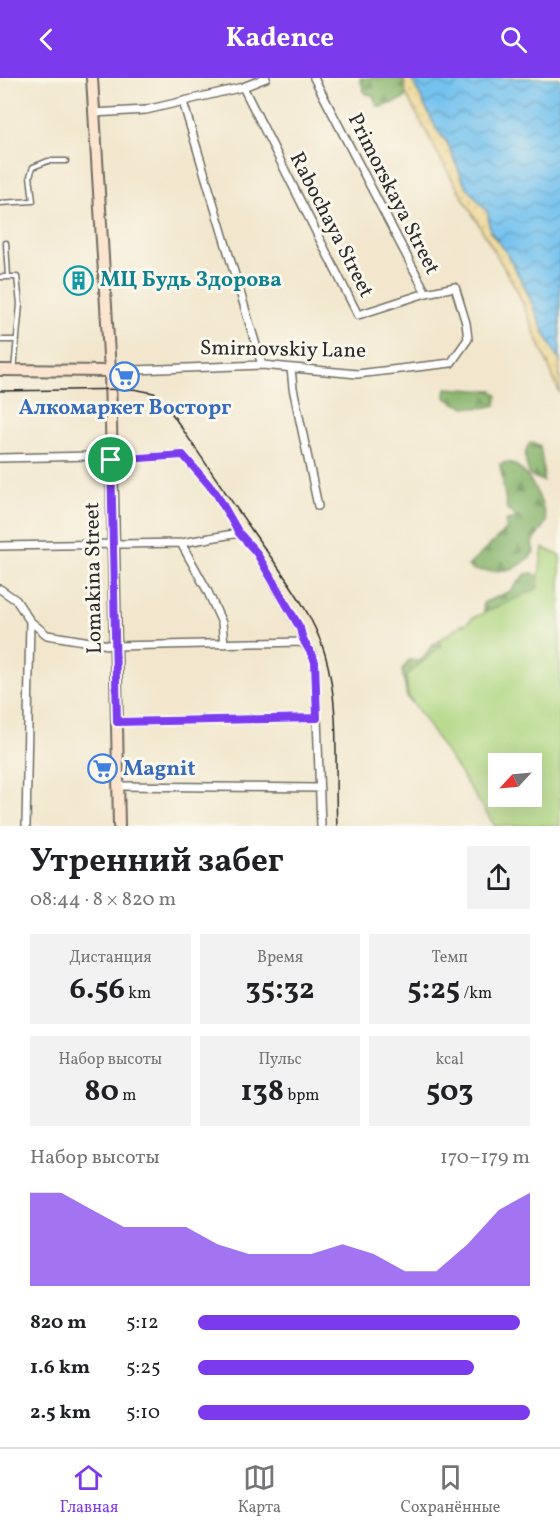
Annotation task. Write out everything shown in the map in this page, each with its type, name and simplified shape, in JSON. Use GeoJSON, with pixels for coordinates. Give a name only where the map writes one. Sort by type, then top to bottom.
{"type":"FeatureCollection","features":[{"type":"Feature","properties":{"kind":"main road","name":"Lomakina Street"},"geometry":{"type":"LineString","coordinates":[[92,78],[110,371],[118,826]]}},
{"type":"Feature","properties":{"kind":"main road","name":"Smirnovskiy Lane"},"geometry":{"type":"LineString","coordinates":[[0,370],[110,371]]}},
{"type":"Feature","properties":{"kind":"street"},"geometry":{"type":"LineString","coordinates":[[93,113],[146,110],[243,87],[266,78]]}},
{"type":"Feature","properties":{"kind":"street","name":"Primorskaya Street"},"geometry":{"type":"LineString","coordinates":[[314,78],[426,293]]}},
{"type":"Feature","properties":{"kind":"street","name":"Rabochaya Street"},"geometry":{"type":"LineString","coordinates":[[243,87],[358,315],[426,293]]}},
{"type":"Feature","properties":{"kind":"street"},"geometry":{"type":"LineString","coordinates":[[183,102],[262,365]]}},
{"type":"Feature","properties":{"kind":"street","name":"Smirnovskiy Lane"},"geometry":{"type":"LineString","coordinates":[[110,371],[262,365],[357,374],[450,363],[468,339],[466,323],[454,287],[426,293]]}},
{"type":"Feature","properties":{"kind":"street"},"geometry":{"type":"LineString","coordinates":[[291,368],[293,388],[318,506]]}},
{"type":"Feature","properties":{"kind":"street"},"geometry":{"type":"LineString","coordinates":[[0,458],[93,456],[111,460],[183,455],[216,493],[239,533],[256,552],[300,628],[302,642],[312,653],[315,662],[321,826]]}},
{"type":"Feature","properties":{"kind":"street"},"geometry":{"type":"LineString","coordinates":[[0,546],[181,543],[239,533]]}},
{"type":"Feature","properties":{"kind":"street"},"geometry":{"type":"LineString","coordinates":[[181,543],[222,623],[224,644]]}},
{"type":"Feature","properties":{"kind":"street"},"geometry":{"type":"LineString","coordinates":[[0,589],[16,600],[30,621],[46,635],[115,646],[302,642]]}},
{"type":"Feature","properties":{"kind":"street"},"geometry":{"type":"LineString","coordinates":[[26,826],[30,621]]}},
{"type":"Feature","properties":{"kind":"street"},"geometry":{"type":"LineString","coordinates":[[117,722],[317,718]]}},
{"type":"Feature","properties":{"kind":"street"},"geometry":{"type":"LineString","coordinates":[[118,786],[319,788]]}},
{"type":"Feature","properties":{"kind":"lane"},"geometry":{"type":"LineString","coordinates":[[0,203],[33,201],[30,176],[33,167],[48,161],[66,161]]}},
{"type":"Feature","properties":{"kind":"lane"},"geometry":{"type":"LineString","coordinates":[[6,243],[8,277]]}},
{"type":"Feature","properties":{"kind":"lane"},"geometry":{"type":"LineString","coordinates":[[0,277],[17,277],[20,304],[14,370]]}},
{"type":"Feature","properties":{"kind":"lane"},"geometry":{"type":"LineString","coordinates":[[0,340],[17,340]]}},
{"type":"Feature","properties":{"kind":"green space"},"geometry":{"type":"Polygon","coordinates":[[[360,78],[404,78],[406,94],[404,99],[383,107],[377,106],[373,95],[365,94],[360,78]]]}},
{"type":"Feature","properties":{"kind":"green space"},"geometry":{"type":"Polygon","coordinates":[[[446,388],[493,391],[497,395],[496,405],[476,408],[456,404],[445,397],[446,388]]]}},
{"type":"Feature","properties":{"kind":"green space"},"geometry":{"type":"Polygon","coordinates":[[[530,443],[540,446],[543,481],[530,476],[525,455],[530,443]]]}},
{"type":"Feature","properties":{"kind":"green space"},"geometry":{"type":"Polygon","coordinates":[[[508,462],[516,465],[534,486],[546,522],[532,543],[534,552],[520,565],[506,570],[472,570],[468,566],[507,529],[505,523],[507,520],[517,518],[507,509],[500,464],[508,462]]]}},
{"type":"Feature","properties":{"kind":"green space"},"geometry":{"type":"Polygon","coordinates":[[[543,548],[560,556],[560,826],[495,826],[408,695],[406,676],[441,646],[438,641],[473,618],[537,589],[543,548]]]}},
{"type":"Feature","properties":{"kind":"green space"},"geometry":{"type":"Polygon","coordinates":[[[533,573],[539,577],[552,603],[484,613],[483,603],[510,591],[526,574],[533,573]]]}},
{"type":"Feature","properties":{"kind":"green space"},"geometry":{"type":"Polygon","coordinates":[[[434,643],[442,645],[419,710],[407,698],[402,670],[409,660],[420,661],[434,643]]]}},
{"type":"Feature","properties":{"kind":"sand"},"geometry":{"type":"Polygon","coordinates":[[[404,78],[411,78],[415,84],[442,137],[447,142],[464,183],[488,213],[490,232],[504,249],[524,285],[547,338],[560,361],[560,394],[517,290],[445,167],[406,94],[404,78]]]}},
{"type":"Feature","properties":{"kind":"water"},"geometry":{"type":"Polygon","coordinates":[[[411,78],[560,78],[560,361],[547,338],[524,285],[504,249],[490,231],[488,213],[464,183],[447,142],[437,130],[411,78]]]}},
{"type":"Feature","properties":{"kind":"tram line"},"geometry":{"type":"LineString","coordinates":[[0,391],[133,389],[154,393],[164,402],[292,587],[319,637],[330,675],[333,696],[337,826]]}},
{"type":"Feature","properties":{"kind":"place","name":"МЦ Будь Здорова"},"geometry":{"type":"Point","coordinates":[79,280]}},
{"type":"Feature","properties":{"kind":"place","name":"Алкомаркет Восторг"},"geometry":{"type":"Point","coordinates":[125,377]}},
{"type":"Feature","properties":{"kind":"place","name":"Magnit"},"geometry":{"type":"Point","coordinates":[102,769]}},
{"type":"Feature","properties":{"kind":"route"},"geometry":{"type":"LineString","coordinates":[[183,455],[216,493],[239,533],[256,552],[278,588],[300,628],[302,642],[312,653],[315,662],[317,718],[117,722],[111,460],[183,455]]}}]}
